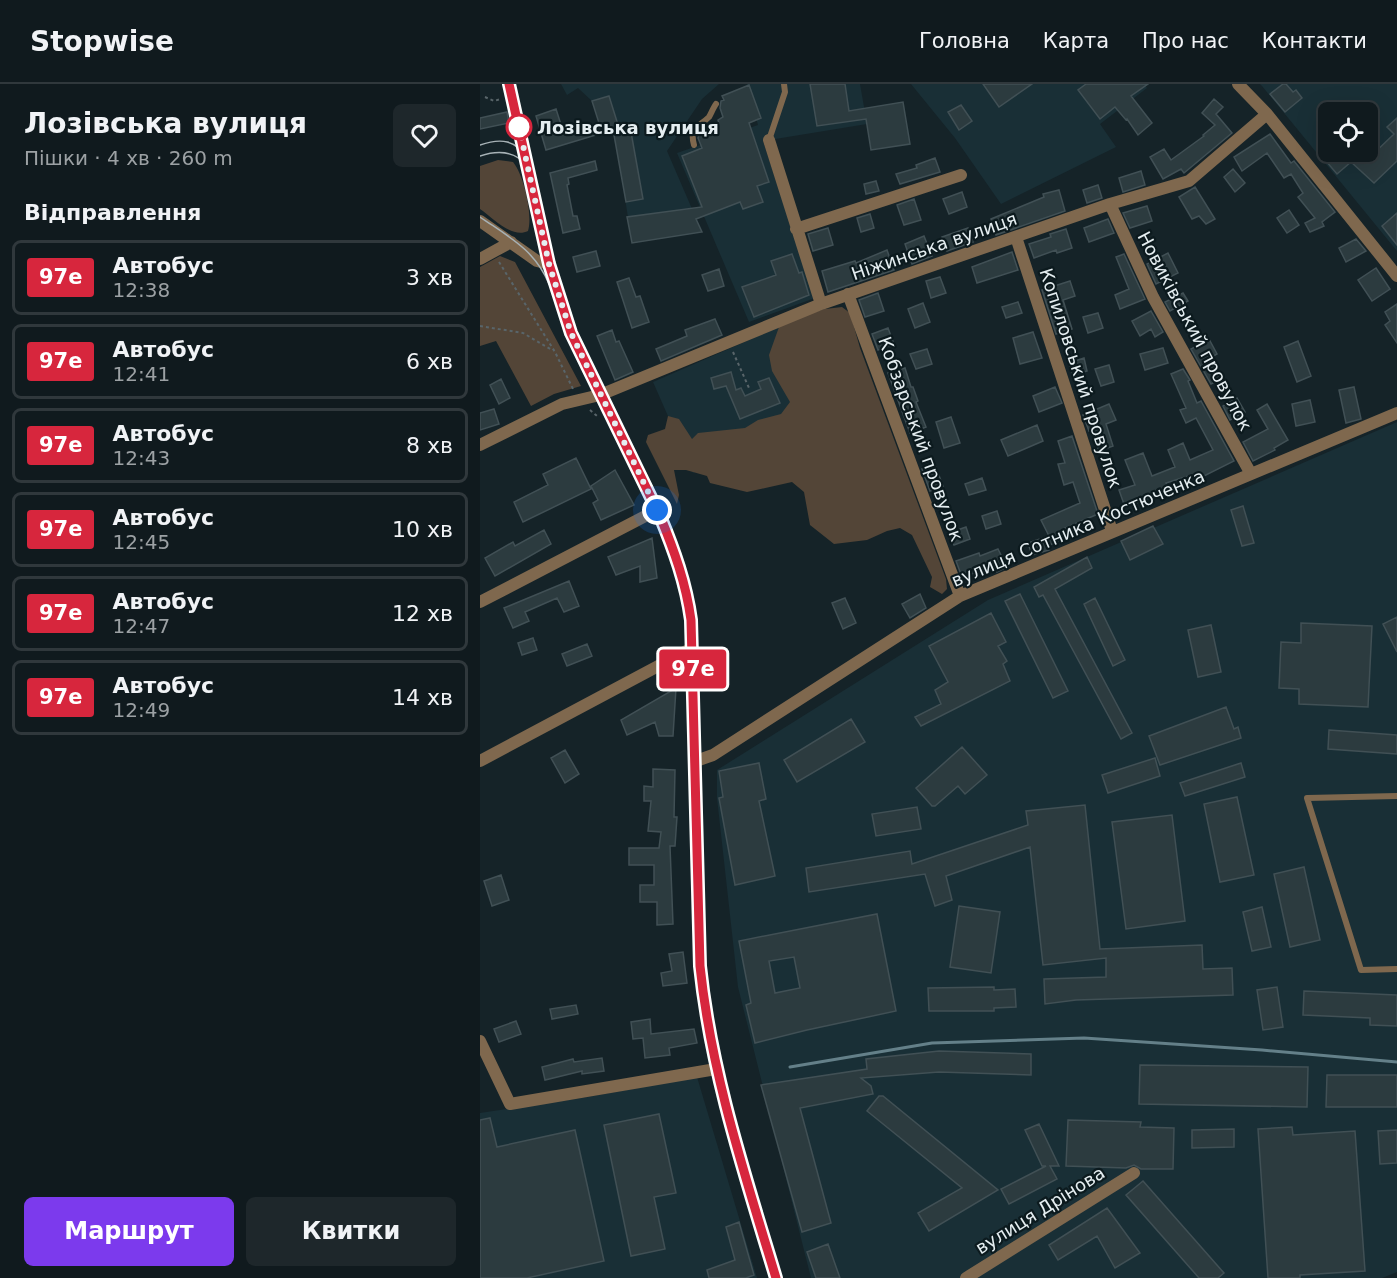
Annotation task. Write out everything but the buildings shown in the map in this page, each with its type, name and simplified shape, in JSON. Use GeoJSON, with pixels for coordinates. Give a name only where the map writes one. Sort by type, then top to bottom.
{"type":"FeatureCollection","features":[{"type":"Feature","properties":{"kind":"street"},"geometry":{"type":"LineString","coordinates":[[509,84],[549,264],[571,333],[657,510],[670,541],[687,594],[691,620],[700,966],[703,996],[717,1069],[739,1158],[776,1278]]}},
{"type":"Feature","properties":{"kind":"street"},"geometry":{"type":"LineString","coordinates":[[1238,84],[1266,114],[1397,276]]}},
{"type":"Feature","properties":{"kind":"street","name":"Ніжинська вулиця"},"geometry":{"type":"LineString","coordinates":[[480,445],[561,404],[600,396],[821,304],[1110,204],[1189,181],[1266,114]]}},
{"type":"Feature","properties":{"kind":"street"},"geometry":{"type":"LineString","coordinates":[[769,140],[821,304]]}},
{"type":"Feature","properties":{"kind":"street"},"geometry":{"type":"LineString","coordinates":[[796,229],[962,175]]}},
{"type":"Feature","properties":{"kind":"street","name":"Новиківський провулок"},"geometry":{"type":"LineString","coordinates":[[1110,204],[1153,297],[1251,474]]}},
{"type":"Feature","properties":{"kind":"street"},"geometry":{"type":"LineString","coordinates":[[480,221],[537,261],[549,264]]}},
{"type":"Feature","properties":{"kind":"street","name":"Копиловський провулок"},"geometry":{"type":"LineString","coordinates":[[1016,237],[1112,531]]}},
{"type":"Feature","properties":{"kind":"street"},"geometry":{"type":"LineString","coordinates":[[480,259],[511,242]]}},
{"type":"Feature","properties":{"kind":"street","name":"Кобзарський провулок"},"geometry":{"type":"LineString","coordinates":[[848,294],[960,596]]}},
{"type":"Feature","properties":{"kind":"street","name":"вулиця Сотника Костюченка"},"geometry":{"type":"LineString","coordinates":[[696,761],[714,755],[960,596],[1397,413]]}},
{"type":"Feature","properties":{"kind":"street"},"geometry":{"type":"LineString","coordinates":[[480,602],[657,510]]}},
{"type":"Feature","properties":{"kind":"street"},"geometry":{"type":"LineString","coordinates":[[480,761],[692,648]]}},
{"type":"Feature","properties":{"kind":"street"},"geometry":{"type":"LineString","coordinates":[[480,1041],[510,1104],[717,1069]]}},
{"type":"Feature","properties":{"kind":"street","name":"вулиця Дрінова"},"geometry":{"type":"LineString","coordinates":[[966,1278],[1134,1173]]}},
{"type":"Feature","properties":{"kind":"lane"},"geometry":{"type":"LineString","coordinates":[[769,140],[785,92],[784,84]]}},
{"type":"Feature","properties":{"kind":"lane"},"geometry":{"type":"LineString","coordinates":[[694,145],[692,137],[694,129],[701,121],[709,117],[716,104]]}},
{"type":"Feature","properties":{"kind":"lane"},"geometry":{"type":"LineString","coordinates":[[1397,796],[1307,798],[1361,970],[1397,969]]}},
{"type":"Feature","properties":{"kind":"path"},"geometry":{"type":"LineString","coordinates":[[485,97],[494,101],[504,98]]}},
{"type":"Feature","properties":{"kind":"path"},"geometry":{"type":"LineString","coordinates":[[493,252],[555,352],[580,400],[597,416]]}},
{"type":"Feature","properties":{"kind":"path"},"geometry":{"type":"LineString","coordinates":[[480,326],[524,333],[555,352]]}},
{"type":"Feature","properties":{"kind":"path"},"geometry":{"type":"LineString","coordinates":[[728,342],[749,388]]}},
{"type":"Feature","properties":{"kind":"shaded area"},"geometry":{"type":"Polygon","coordinates":[[[561,84],[719,84],[702,99],[667,151],[702,232],[632,243],[609,96],[592,101],[578,88],[567,95],[561,84]]]}},
{"type":"Feature","properties":{"kind":"shaded area"},"geometry":{"type":"Polygon","coordinates":[[[747,84],[860,84],[867,124],[763,141],[815,298],[749,322],[677,153],[758,125],[747,84]]]}},
{"type":"Feature","properties":{"kind":"shaded area"},"geometry":{"type":"Polygon","coordinates":[[[911,84],[1144,84],[1147,88],[1100,124],[1116,147],[1001,204],[955,138],[911,84]]]}},
{"type":"Feature","properties":{"kind":"shaded area"},"geometry":{"type":"Polygon","coordinates":[[[1260,84],[1397,84],[1397,251],[1324,162],[1378,162],[1378,102],[1318,102],[1318,155],[1260,84]]]}},
{"type":"Feature","properties":{"kind":"shaded area"},"geometry":{"type":"Polygon","coordinates":[[[498,160],[513,162],[521,176],[528,206],[528,231],[522,233],[509,230],[480,209],[480,166],[498,160]]]}},
{"type":"Feature","properties":{"kind":"shaded area"},"geometry":{"type":"Polygon","coordinates":[[[500,256],[515,262],[581,386],[554,394],[531,406],[496,341],[480,346],[480,267],[500,256]]]}},
{"type":"Feature","properties":{"kind":"shaded area"},"geometry":{"type":"Polygon","coordinates":[[[842,307],[850,313],[860,348],[946,579],[947,589],[942,594],[930,587],[932,577],[912,535],[900,528],[867,540],[834,544],[810,525],[804,492],[792,482],[747,492],[710,483],[707,476],[686,470],[674,470],[679,495],[677,504],[646,442],[648,435],[665,429],[668,416],[679,419],[692,439],[698,433],[745,428],[758,420],[781,414],[790,402],[772,371],[769,355],[779,327],[793,319],[825,309],[842,307]]]}},
{"type":"Feature","properties":{"kind":"shaded area"},"geometry":{"type":"Polygon","coordinates":[[[779,327],[818,419],[693,473],[653,382],[779,327]]]}},
{"type":"Feature","properties":{"kind":"shaded area"},"geometry":{"type":"Polygon","coordinates":[[[1397,422],[1397,1272],[1382,1278],[811,1278],[738,987],[717,798],[717,770],[988,600],[1397,422]]]}},
{"type":"Feature","properties":{"kind":"shaded area"},"geometry":{"type":"Polygon","coordinates":[[[697,1077],[757,1278],[480,1278],[480,1113],[588,1097],[697,1077]]]}},
{"type":"Feature","properties":{"kind":"waterway"},"geometry":{"type":"LineString","coordinates":[[790,1067],[932,1043],[1084,1038],[1397,1062]]}},
{"type":"Feature","properties":{"kind":"tram line"},"geometry":{"type":"LineString","coordinates":[[480,145],[494,141],[507,142],[519,148],[528,160],[550,262],[562,300],[590,368],[674,543],[690,593],[694,619],[703,968],[708,1008],[734,1124],[780,1278]]}},
{"type":"Feature","properties":{"kind":"tram line"},"geometry":{"type":"LineString","coordinates":[[480,156],[506,153],[518,158],[528,167]]}},
{"type":"Feature","properties":{"kind":"tram line"},"geometry":{"type":"LineString","coordinates":[[480,217],[529,253],[549,284]]}},
{"type":"Feature","properties":{"kind":"bus line","name":"97е"},"geometry":{"type":"LineString","coordinates":[[509,84],[549,264],[571,333],[660,516],[687,594],[691,620],[700,966],[703,996],[721,1091],[776,1278]]}},
{"type":"Feature","properties":{"kind":"place","name":"Лозівська вулиця"},"geometry":{"type":"Point","coordinates":[519,127]}},
{"type":"Feature","properties":{"kind":"route"},"geometry":{"type":"LineString","coordinates":[[519,127],[549,264],[571,333],[657,510]]}}]}
